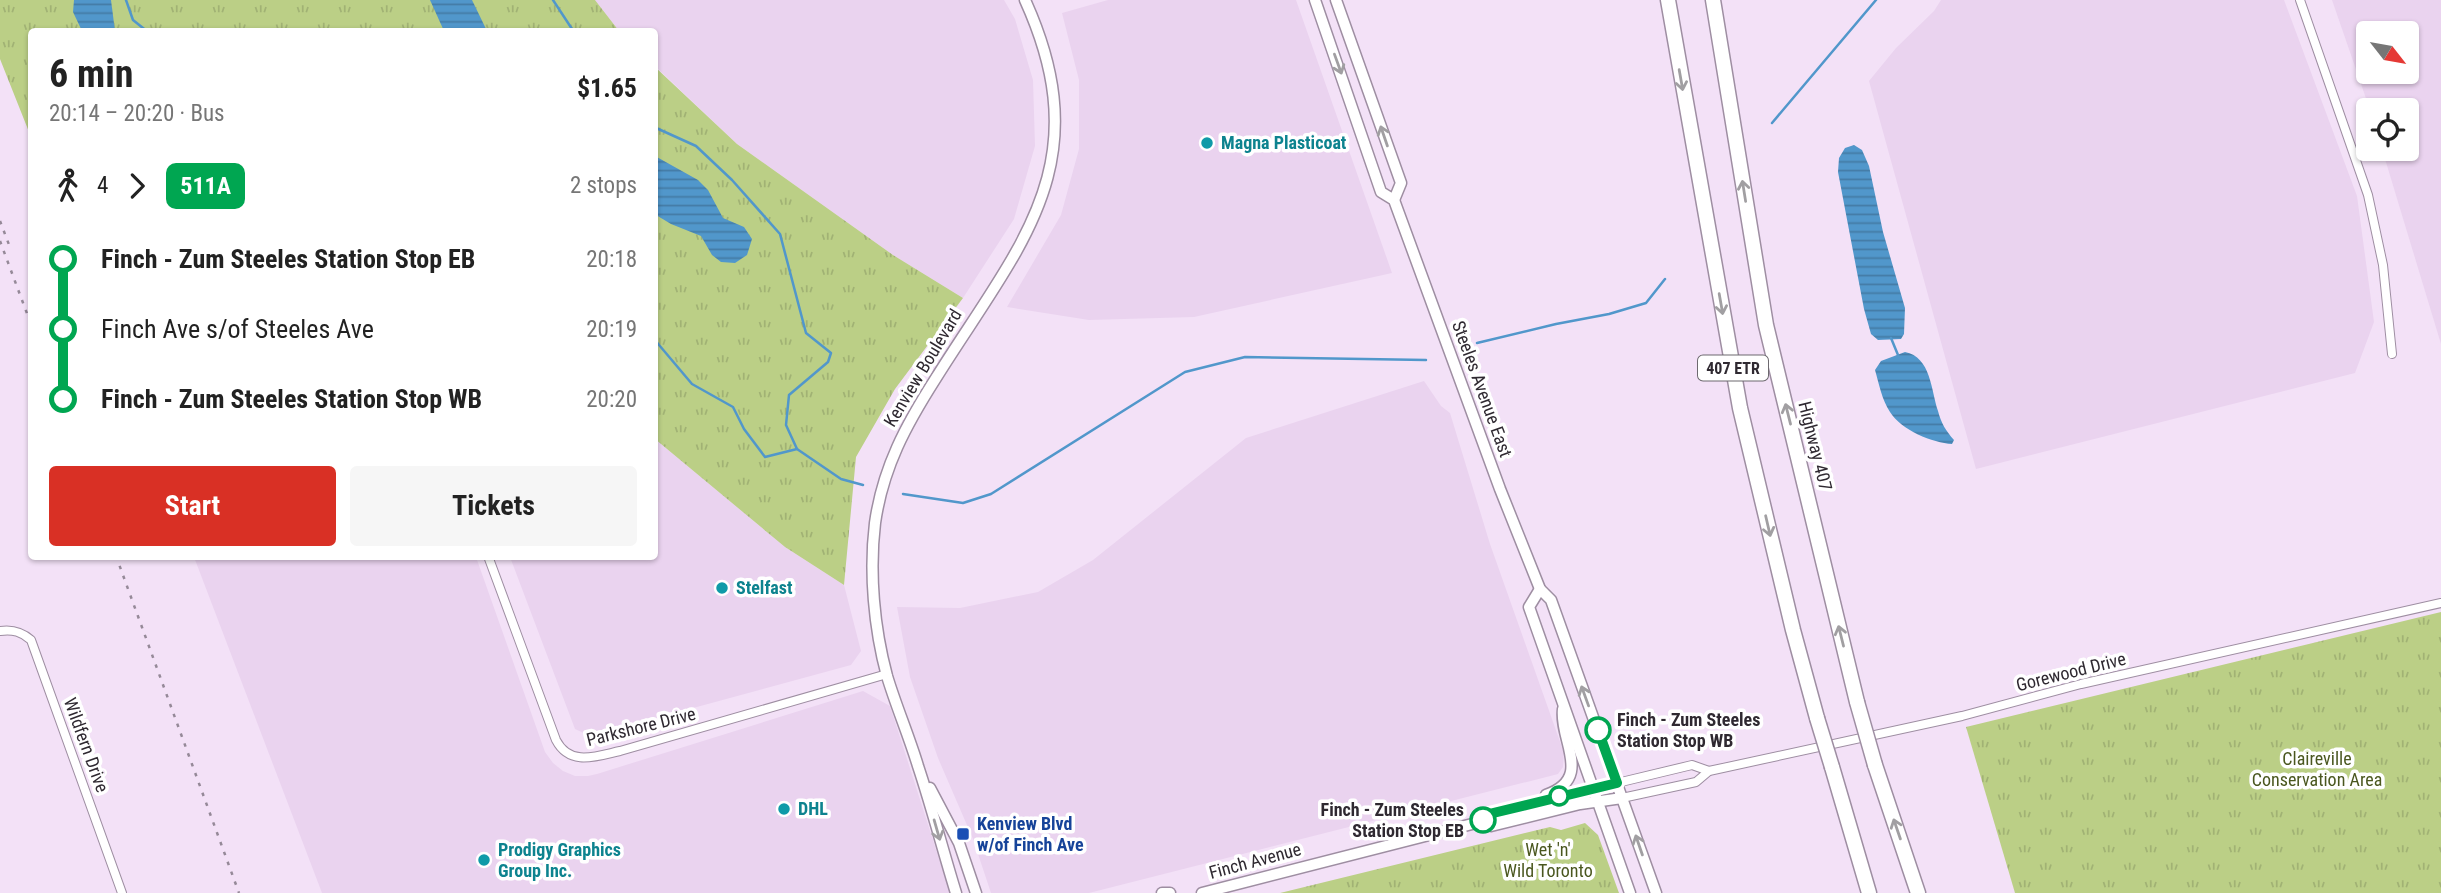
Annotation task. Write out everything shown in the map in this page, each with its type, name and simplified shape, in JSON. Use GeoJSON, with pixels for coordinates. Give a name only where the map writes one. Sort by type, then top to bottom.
{"type":"FeatureCollection","features":[{"type":"Feature","properties":{"kind":"highway","name":"407 ETR"},"geometry":{"type":"LineString","coordinates":[[1668,0],[1740,408],[1793,629],[1869,893]]}},
{"type":"Feature","properties":{"kind":"highway","name":"Highway 407"},"geometry":{"type":"LineString","coordinates":[[1713,0],[1766,325],[1857,702],[1918,893]]}},
{"type":"Feature","properties":{"kind":"main road","name":"Kenview Boulevard"},"geometry":{"type":"LineString","coordinates":[[956,893],[919,767],[887,674],[878,633],[872,565],[875,522],[886,475],[905,426],[1025,237],[1049,176],[1055,142],[1055,102],[1041,36],[1025,0]]}},
{"type":"Feature","properties":{"kind":"main road","name":"Steeles Avenue East"},"geometry":{"type":"LineString","coordinates":[[1315,0],[1381,192],[1394,200],[1500,489],[1540,589],[1551,600],[1656,893]]}},
{"type":"Feature","properties":{"kind":"main road","name":"Steeles Avenue East"},"geometry":{"type":"LineString","coordinates":[[1336,0],[1401,183],[1394,200]]}},
{"type":"Feature","properties":{"kind":"main road"},"geometry":{"type":"LineString","coordinates":[[1540,589],[1529,607],[1630,893]]}},
{"type":"Feature","properties":{"kind":"main road"},"geometry":{"type":"LineString","coordinates":[[1484,818],[1496,809],[1556,791],[1566,781],[1573,759],[1562,724],[1564,707]]}},
{"type":"Feature","properties":{"kind":"main road","name":"Kenview Boulevard"},"geometry":{"type":"LineString","coordinates":[[919,767],[959,843],[976,893]]}},
{"type":"Feature","properties":{"kind":"main road","name":"Finch Avenue"},"geometry":{"type":"LineString","coordinates":[[1202,893],[1617,783]]}},
{"type":"Feature","properties":{"kind":"main road","name":"Finch Avenue"},"geometry":{"type":"LineString","coordinates":[[1484,818],[1491,826],[1622,798]]}},
{"type":"Feature","properties":{"kind":"main road"},"geometry":{"type":"LineString","coordinates":[[1162,893],[1170,893]]}},
{"type":"Feature","properties":{"kind":"street"},"geometry":{"type":"LineString","coordinates":[[2300,0],[2368,195],[2383,265],[2392,354]]}},
{"type":"Feature","properties":{"kind":"street","name":"Parkshore Drive"},"geometry":{"type":"LineString","coordinates":[[489,560],[556,740],[559,746],[577,758],[589,759],[620,751],[887,674]]}},
{"type":"Feature","properties":{"kind":"street","name":"Gorewood Drive"},"geometry":{"type":"LineString","coordinates":[[1622,798],[1696,782],[1709,771],[1962,716],[2081,684],[2441,603]]}},
{"type":"Feature","properties":{"kind":"street","name":"Wildfern Drive"},"geometry":{"type":"LineString","coordinates":[[0,631],[13,630],[31,640],[122,893]]}},
{"type":"Feature","properties":{"kind":"street","name":"Gorewood Drive"},"geometry":{"type":"LineString","coordinates":[[1617,783],[1692,765],[1709,771]]}},
{"type":"Feature","properties":{"kind":"shaded area"},"geometry":{"type":"Polygon","coordinates":[[[595,0],[1004,0],[1015,19],[1033,80],[1035,146],[1014,219],[963,298],[893,255],[737,144],[658,69],[658,28],[617,28],[595,0]]]}},
{"type":"Feature","properties":{"kind":"shaded area"},"geometry":{"type":"Polygon","coordinates":[[[1108,0],[1296,0],[1392,273],[1194,317],[1089,320],[1007,307],[1061,215],[1079,149],[1079,80],[1062,13],[1108,0]]]}},
{"type":"Feature","properties":{"kind":"shaded area"},"geometry":{"type":"Polygon","coordinates":[[[1941,0],[2284,0],[2357,196],[2374,322],[2355,373],[1976,469],[1869,81],[1941,0]]]}},
{"type":"Feature","properties":{"kind":"shaded area"},"geometry":{"type":"Polygon","coordinates":[[[2332,0],[2441,0],[2441,344],[2386,161],[2419,161],[2419,98],[2366,98],[2361,84],[2419,84],[2419,21],[2356,21],[2356,69],[2332,0]]]}},
{"type":"Feature","properties":{"kind":"shaded area"},"geometry":{"type":"Polygon","coordinates":[[[1424,381],[1441,406],[1450,413],[1490,544],[1564,753],[1563,767],[1558,774],[1089,893],[991,893],[973,839],[938,758],[910,677],[897,607],[960,608],[1038,592],[1093,560],[1246,438],[1424,381]]]}},
{"type":"Feature","properties":{"kind":"shaded area"},"geometry":{"type":"Polygon","coordinates":[[[658,441],[785,547],[844,585],[861,651],[851,665],[590,736],[575,729],[511,560],[658,560],[658,441]]]}},
{"type":"Feature","properties":{"kind":"shaded area"},"geometry":{"type":"Polygon","coordinates":[[[195,560],[477,560],[545,752],[563,771],[575,776],[597,774],[863,691],[890,706],[950,893],[322,893],[195,560]]]}},
{"type":"Feature","properties":{"kind":"green space"},"geometry":{"type":"Polygon","coordinates":[[[0,0],[595,0],[617,28],[28,28],[28,129],[0,59],[0,0]]]}},
{"type":"Feature","properties":{"kind":"green space"},"geometry":{"type":"Polygon","coordinates":[[[658,70],[737,144],[893,255],[963,298],[895,389],[856,457],[844,585],[785,547],[658,441],[658,70]]]}},
{"type":"Feature","properties":{"kind":"green space","name":"Claireville Conservation Area"},"geometry":{"type":"Polygon","coordinates":[[[2441,612],[2441,893],[2015,893],[1966,727],[2441,612]]]}},
{"type":"Feature","properties":{"kind":"green space","name":"Wet 'n' Wild Toronto"},"geometry":{"type":"Polygon","coordinates":[[[1585,823],[1598,835],[1619,893],[1280,893],[1550,827],[1561,830],[1585,823]]]}},
{"type":"Feature","properties":{"kind":"water"},"geometry":{"type":"Polygon","coordinates":[[[74,0],[111,0],[115,28],[81,28],[73,12],[74,0]]]}},
{"type":"Feature","properties":{"kind":"water"},"geometry":{"type":"Polygon","coordinates":[[[430,0],[472,0],[486,28],[443,28],[430,0]]]}},
{"type":"Feature","properties":{"kind":"water"},"geometry":{"type":"Polygon","coordinates":[[[1854,145],[1862,150],[1869,166],[1883,232],[1905,308],[1904,334],[1901,339],[1878,340],[1871,334],[1864,309],[1838,172],[1839,158],[1845,148],[1854,145]]]}},
{"type":"Feature","properties":{"kind":"water"},"geometry":{"type":"Polygon","coordinates":[[[658,158],[698,180],[708,190],[723,218],[744,227],[752,239],[747,255],[735,263],[721,262],[712,255],[701,236],[658,216],[658,158]]]}},
{"type":"Feature","properties":{"kind":"water"},"geometry":{"type":"Polygon","coordinates":[[[1905,352],[1914,355],[1925,367],[1941,419],[1954,440],[1952,444],[1936,441],[1909,430],[1895,419],[1887,407],[1875,370],[1881,361],[1905,352]]]}},
{"type":"Feature","properties":{"kind":"waterway"},"geometry":{"type":"LineString","coordinates":[[126,0],[133,20],[143,28]]}},
{"type":"Feature","properties":{"kind":"waterway"},"geometry":{"type":"LineString","coordinates":[[553,0],[571,28]]}},
{"type":"Feature","properties":{"kind":"waterway"},"geometry":{"type":"LineString","coordinates":[[1772,123],[1876,0]]}},
{"type":"Feature","properties":{"kind":"waterway"},"geometry":{"type":"LineString","coordinates":[[658,129],[696,146],[732,180],[780,234],[806,333],[831,353],[828,362],[789,395],[786,425],[797,449],[841,479],[863,485]]}},
{"type":"Feature","properties":{"kind":"waterway"},"geometry":{"type":"LineString","coordinates":[[1477,343],[1609,314],[1646,303],[1665,279]]}},
{"type":"Feature","properties":{"kind":"waterway"},"geometry":{"type":"LineString","coordinates":[[1891,338],[1898,355]]}},
{"type":"Feature","properties":{"kind":"waterway"},"geometry":{"type":"LineString","coordinates":[[658,344],[692,384],[733,407],[744,429],[765,457],[797,449]]}},
{"type":"Feature","properties":{"kind":"waterway"},"geometry":{"type":"LineString","coordinates":[[903,494],[963,503],[991,494],[1185,372],[1245,357],[1426,360]]}},
{"type":"Feature","properties":{"kind":"railway"},"geometry":{"type":"LineString","coordinates":[[0,221],[11,250]]}},
{"type":"Feature","properties":{"kind":"railway"},"geometry":{"type":"LineString","coordinates":[[0,241],[28,316]]}},
{"type":"Feature","properties":{"kind":"railway"},"geometry":{"type":"LineString","coordinates":[[117,560],[239,893]]}},
{"type":"Feature","properties":{"kind":"bus line","name":"511A"},"geometry":{"type":"LineString","coordinates":[[1483,820],[1489,814],[1617,783],[1598,730]]}},
{"type":"Feature","properties":{"kind":"place","name":"Magna Plasticoat"},"geometry":{"type":"Point","coordinates":[1207,143]}},
{"type":"Feature","properties":{"kind":"place","name":"Stelfast"},"geometry":{"type":"Point","coordinates":[722,588]}},
{"type":"Feature","properties":{"kind":"place","name":"Finch - Zum Steeles Station Stop WB"},"geometry":{"type":"Point","coordinates":[1598,730]}},
{"type":"Feature","properties":{"kind":"place","name":"DHL"},"geometry":{"type":"Point","coordinates":[784,809]}},
{"type":"Feature","properties":{"kind":"place","name":"Finch - Zum Steeles Station Stop EB"},"geometry":{"type":"Point","coordinates":[1483,820]}},
{"type":"Feature","properties":{"kind":"place","name":"Kenview Blvd w/of Finch Ave"},"geometry":{"type":"Point","coordinates":[963,834]}},
{"type":"Feature","properties":{"kind":"place","name":"Prodigy Graphics Group Inc."},"geometry":{"type":"Point","coordinates":[484,860]}}]}
